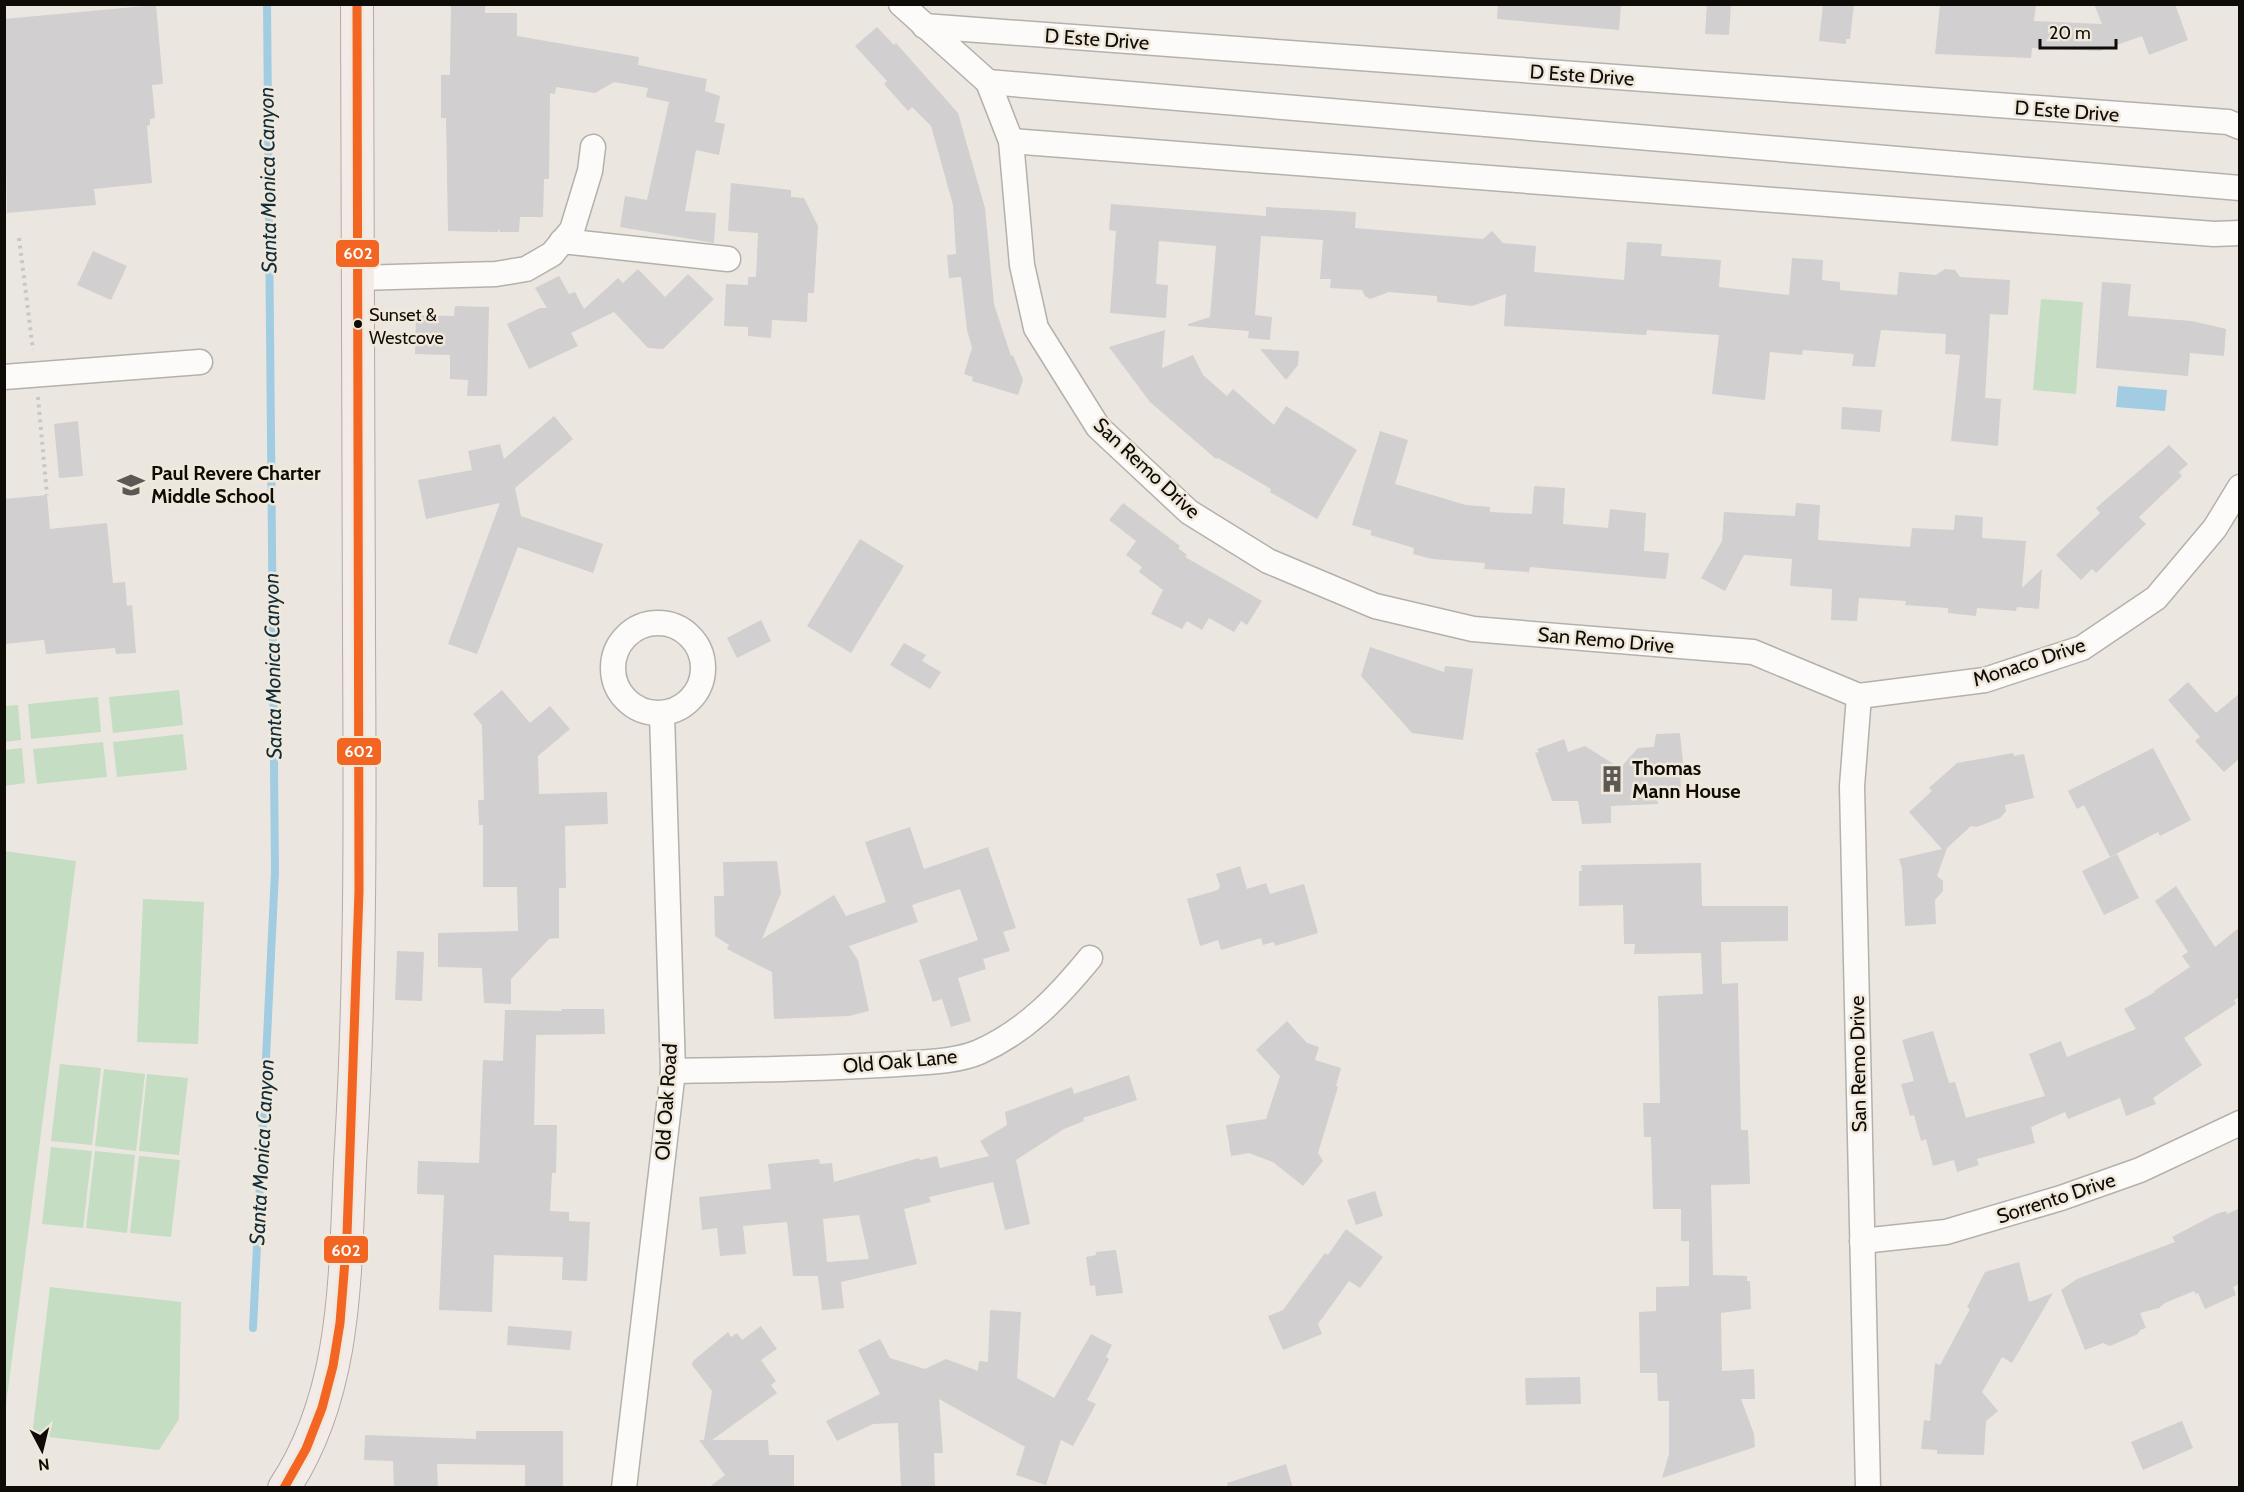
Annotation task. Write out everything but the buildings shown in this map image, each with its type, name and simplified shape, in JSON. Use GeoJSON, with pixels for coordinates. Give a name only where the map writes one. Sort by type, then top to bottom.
{"type":"FeatureCollection","features":[{"type":"Feature","properties":{"kind":"main road"},"geometry":{"type":"LineString","coordinates":[[284,1488],[316,1430],[330,1383],[341,1323],[356,1068],[360,880],[357,4]]}},
{"type":"Feature","properties":{"kind":"street","name":"San Remo Drive"},"geometry":{"type":"LineString","coordinates":[[901,4],[988,82],[1011,141],[1022,265],[1036,328],[1098,427],[1189,512],[1268,561],[1375,606],[1473,629],[1753,652],[1859,696],[1852,786],[1868,1488]]}},
{"type":"Feature","properties":{"kind":"street","name":"D Este Drive"},"geometry":{"type":"LineString","coordinates":[[924,26],[2228,122],[2240,127]]}},
{"type":"Feature","properties":{"kind":"street"},"geometry":{"type":"LineString","coordinates":[[988,82],[2240,188]]}},
{"type":"Feature","properties":{"kind":"street"},"geometry":{"type":"LineString","coordinates":[[1011,141],[2214,234],[2240,233]]}},
{"type":"Feature","properties":{"kind":"street"},"geometry":{"type":"LineString","coordinates":[[358,278],[496,274],[526,269],[552,254],[572,230],[590,171],[593,147]]}},
{"type":"Feature","properties":{"kind":"street"},"geometry":{"type":"LineString","coordinates":[[562,242],[728,259]]}},
{"type":"Feature","properties":{"kind":"street"},"geometry":{"type":"LineString","coordinates":[[4,377],[200,362]]}},
{"type":"Feature","properties":{"kind":"street","name":"Monaco Drive"},"geometry":{"type":"LineString","coordinates":[[1859,696],[1985,680],[2082,648],[2156,598],[2215,528],[2240,487]]}},
{"type":"Feature","properties":{"kind":"street","name":"Old Oak Road"},"geometry":{"type":"LineString","coordinates":[[624,1488],[673,1071],[662,714]]}},
{"type":"Feature","properties":{"kind":"street","name":"Old Oak Lane"},"geometry":{"type":"LineString","coordinates":[[673,1071],[854,1067],[926,1062],[977,1053],[1015,1032],[1046,1009],[1090,958]]}},
{"type":"Feature","properties":{"kind":"street","name":"Sorrento Drive"},"geometry":{"type":"LineString","coordinates":[[1862,1241],[1946,1232],[2061,1198],[2140,1170],[2240,1123]]}},
{"type":"Feature","properties":{"kind":"path"},"geometry":{"type":"LineString","coordinates":[[20,238],[33,352]]}},
{"type":"Feature","properties":{"kind":"path"},"geometry":{"type":"LineString","coordinates":[[38,392],[47,495]]}},
{"type":"Feature","properties":{"kind":"green space"},"geometry":{"type":"Polygon","coordinates":[[[2041,299],[2083,302],[2076,394],[2033,390],[2041,299]]]}},
{"type":"Feature","properties":{"kind":"green space"},"geometry":{"type":"Polygon","coordinates":[[[179,690],[183,725],[113,733],[109,697],[179,690]]]}},
{"type":"Feature","properties":{"kind":"green space"},"geometry":{"type":"Polygon","coordinates":[[[98,697],[101,732],[31,739],[28,704],[98,697]]]}},
{"type":"Feature","properties":{"kind":"green space"},"geometry":{"type":"Polygon","coordinates":[[[18,705],[21,740],[5,742],[5,706],[18,705]]]}},
{"type":"Feature","properties":{"kind":"green space"},"geometry":{"type":"Polygon","coordinates":[[[183,734],[187,770],[117,777],[113,742],[183,734]]]}},
{"type":"Feature","properties":{"kind":"green space"},"geometry":{"type":"Polygon","coordinates":[[[103,742],[107,777],[37,784],[33,749],[103,742]]]}},
{"type":"Feature","properties":{"kind":"green space"},"geometry":{"type":"Polygon","coordinates":[[[22,748],[25,783],[5,786],[5,750],[22,748]]]}},
{"type":"Feature","properties":{"kind":"green space"},"geometry":{"type":"Polygon","coordinates":[[[4,851],[76,861],[5,1413],[4,1413],[4,851]]]}},
{"type":"Feature","properties":{"kind":"green space"},"geometry":{"type":"Polygon","coordinates":[[[143,899],[204,902],[198,1044],[137,1042],[143,899]]]}},
{"type":"Feature","properties":{"kind":"green space"},"geometry":{"type":"Polygon","coordinates":[[[60,1064],[101,1068],[92,1145],[51,1141],[60,1064]]]}},
{"type":"Feature","properties":{"kind":"green space"},"geometry":{"type":"Polygon","coordinates":[[[104,1069],[145,1074],[136,1151],[95,1146],[104,1069]]]}},
{"type":"Feature","properties":{"kind":"green space"},"geometry":{"type":"Polygon","coordinates":[[[147,1074],[188,1078],[179,1155],[139,1151],[147,1074]]]}},
{"type":"Feature","properties":{"kind":"green space"},"geometry":{"type":"Polygon","coordinates":[[[51,1147],[92,1151],[83,1228],[42,1224],[51,1147]]]}},
{"type":"Feature","properties":{"kind":"green space"},"geometry":{"type":"Polygon","coordinates":[[[95,1151],[135,1155],[127,1233],[86,1228],[95,1151]]]}},
{"type":"Feature","properties":{"kind":"green space"},"geometry":{"type":"Polygon","coordinates":[[[139,1156],[180,1160],[171,1237],[130,1233],[139,1156]]]}},
{"type":"Feature","properties":{"kind":"green space"},"geometry":{"type":"Polygon","coordinates":[[[50,1287],[181,1302],[179,1419],[159,1450],[32,1435],[50,1287]]]}},
{"type":"Feature","properties":{"kind":"water"},"geometry":{"type":"Polygon","coordinates":[[[2118,386],[2167,390],[2165,411],[2116,407],[2118,386]]]}},
{"type":"Feature","properties":{"kind":"waterway","name":"Santa Monica Canyon"},"geometry":{"type":"LineString","coordinates":[[253,1328],[275,872],[267,4]]}},
{"type":"Feature","properties":{"kind":"transit line","name":"602"},"geometry":{"type":"LineString","coordinates":[[284,1488],[306,1449],[322,1408],[333,1366],[340,1323],[347,1235],[359,891],[357,4]]}},
{"type":"Feature","properties":{"kind":"place","name":"Sunset & Westcove"},"geometry":{"type":"Point","coordinates":[358,324]}},
{"type":"Feature","properties":{"kind":"place","name":"Paul Revere Charter Middle School"},"geometry":{"type":"Point","coordinates":[131,485]}},
{"type":"Feature","properties":{"kind":"place","name":"Thomas Mann House"},"geometry":{"type":"Point","coordinates":[1612,779]}}]}
